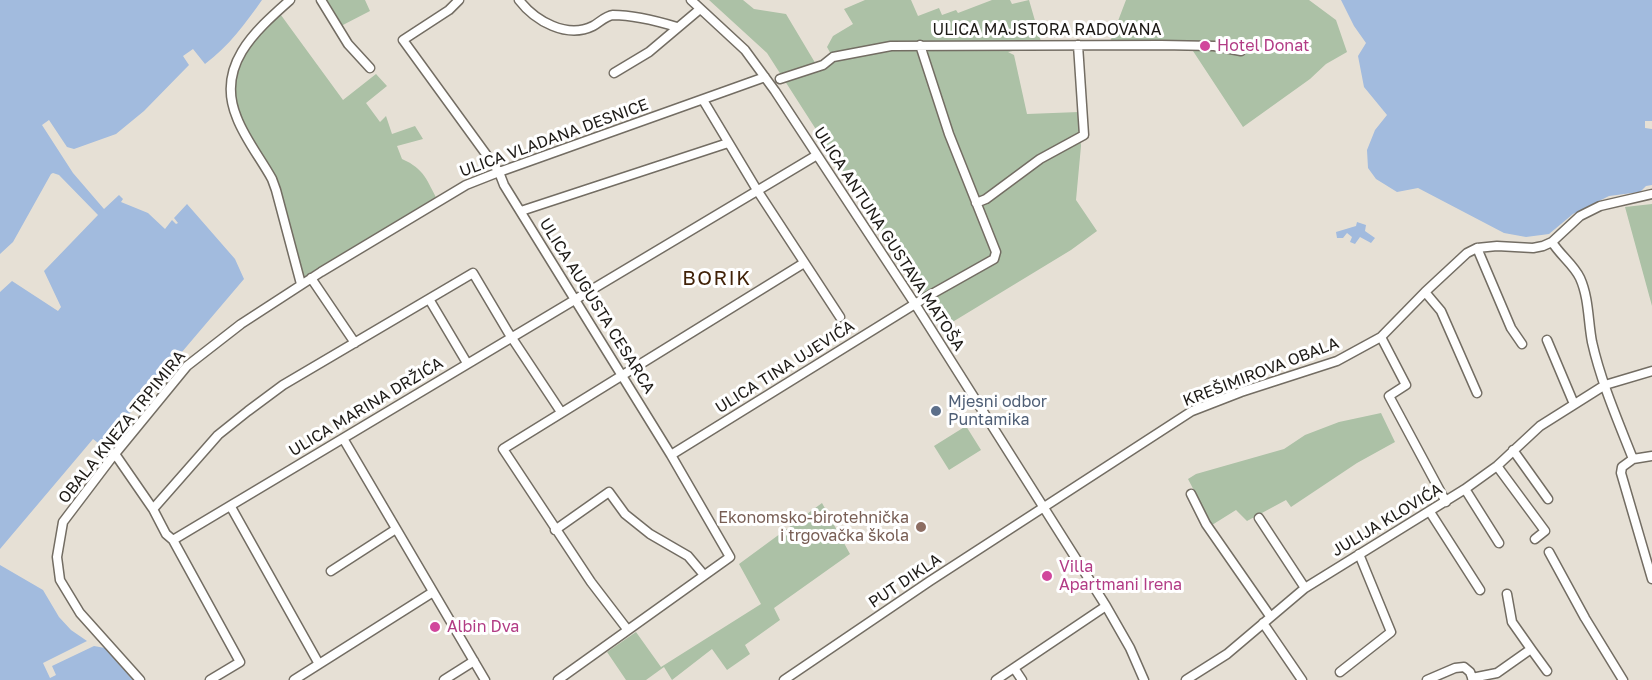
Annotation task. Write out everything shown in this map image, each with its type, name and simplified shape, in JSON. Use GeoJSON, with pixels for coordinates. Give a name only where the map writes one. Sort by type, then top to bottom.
{"type":"FeatureCollection","features":[{"type":"Feature","properties":{"kind":"street"},"geometry":{"type":"LineString","coordinates":[[290,0],[262,26],[241,51],[235,65],[231,93],[237,119],[272,179],[301,284]]}},
{"type":"Feature","properties":{"kind":"street"},"geometry":{"type":"LineString","coordinates":[[321,0],[348,44],[370,68]]}},
{"type":"Feature","properties":{"kind":"street","name":"ULICA AUGUSTA CESARCA"},"geometry":{"type":"LineString","coordinates":[[459,0],[449,10],[403,40],[499,172],[504,185],[671,455],[730,557],[704,575]]}},
{"type":"Feature","properties":{"kind":"street"},"geometry":{"type":"LineString","coordinates":[[519,0],[528,11],[543,21],[564,29],[581,30],[610,15],[641,18],[677,27]]}},
{"type":"Feature","properties":{"kind":"street","name":"ULICA ANTUNA GUSTAVA MATOŠA"},"geometry":{"type":"LineString","coordinates":[[691,0],[746,50],[817,155],[915,304],[1106,606],[1130,648],[1142,679]]}},
{"type":"Feature","properties":{"kind":"street"},"geometry":{"type":"LineString","coordinates":[[614,74],[649,52],[700,9]]}},
{"type":"Feature","properties":{"kind":"street"},"geometry":{"type":"LineString","coordinates":[[780,79],[823,65],[833,57],[891,46],[920,45]]}},
{"type":"Feature","properties":{"kind":"street","name":"ULICA MAJSTORA RADOVANA"},"geometry":{"type":"LineString","coordinates":[[915,304],[994,259],[996,252],[949,134],[920,45],[1214,46],[1241,51]]}},
{"type":"Feature","properties":{"kind":"street"},"geometry":{"type":"LineString","coordinates":[[976,203],[986,199],[1040,159],[1084,135],[1078,45]]}},
{"type":"Feature","properties":{"kind":"street","name":"ULICA VLADANA DESNICE"},"geometry":{"type":"LineString","coordinates":[[301,284],[466,185],[765,77]]}},
{"type":"Feature","properties":{"kind":"street"},"geometry":{"type":"LineString","coordinates":[[703,100],[757,190],[840,317]]}},
{"type":"Feature","properties":{"kind":"street"},"geometry":{"type":"LineString","coordinates":[[521,211],[728,143]]}},
{"type":"Feature","properties":{"kind":"street","name":"ULICA MARINA DRŽIĆA"},"geometry":{"type":"LineString","coordinates":[[173,540],[344,440],[467,363],[817,155]]}},
{"type":"Feature","properties":{"kind":"street"},"geometry":{"type":"LineString","coordinates":[[1522,344],[1511,328],[1477,248],[1497,246],[1533,248],[1552,242],[1580,216],[1594,209],[1613,201],[1652,194]]}},
{"type":"Feature","properties":{"kind":"street"},"geometry":{"type":"LineString","coordinates":[[1552,242],[1576,270],[1585,290],[1593,342],[1605,385],[1633,459]]}},
{"type":"Feature","properties":{"kind":"street","name":"KREŠIMIROVA OBALA"},"geometry":{"type":"LineString","coordinates":[[1043,508],[1192,411],[1241,392],[1337,361],[1381,337],[1467,253],[1477,248]]}},
{"type":"Feature","properties":{"kind":"street"},"geometry":{"type":"LineString","coordinates":[[627,629],[555,530],[503,449],[804,263]]}},
{"type":"Feature","properties":{"kind":"street"},"geometry":{"type":"LineString","coordinates":[[153,509],[218,435],[283,385],[473,273],[561,412]]}},
{"type":"Feature","properties":{"kind":"street"},"geometry":{"type":"LineString","coordinates":[[311,278],[355,344]]}},
{"type":"Feature","properties":{"kind":"street","name":"OBALA KNEZA TRPIMIRA"},"geometry":{"type":"LineString","coordinates":[[140,680],[80,613],[60,580],[58,546],[63,522],[187,366],[241,324],[301,284]]}},
{"type":"Feature","properties":{"kind":"street"},"geometry":{"type":"LineString","coordinates":[[1425,292],[1441,311],[1478,393]]}},
{"type":"Feature","properties":{"kind":"street"},"geometry":{"type":"LineString","coordinates":[[429,299],[467,363]]}},
{"type":"Feature","properties":{"kind":"street","name":"ULICA TINA UJEVIĆA"},"geometry":{"type":"LineString","coordinates":[[671,455],[915,304]]}},
{"type":"Feature","properties":{"kind":"street"},"geometry":{"type":"LineString","coordinates":[[1381,337],[1406,385],[1389,396],[1446,502]]}},
{"type":"Feature","properties":{"kind":"street"},"geometry":{"type":"LineString","coordinates":[[1547,339],[1574,404]]}},
{"type":"Feature","properties":{"kind":"street","name":"JULIJA KLOVIĆA"},"geometry":{"type":"LineString","coordinates":[[1186,680],[1227,654],[1305,588],[1465,489],[1497,466],[1540,426],[1605,385],[1652,371]]}},
{"type":"Feature","properties":{"kind":"street"},"geometry":{"type":"LineString","coordinates":[[344,440],[485,680]]}},
{"type":"Feature","properties":{"kind":"street"},"geometry":{"type":"LineString","coordinates":[[1513,450],[1548,499]]}},
{"type":"Feature","properties":{"kind":"street"},"geometry":{"type":"LineString","coordinates":[[115,454],[153,509],[166,534],[173,540],[240,662],[210,680]]}},
{"type":"Feature","properties":{"kind":"street"},"geometry":{"type":"LineString","coordinates":[[1652,456],[1633,459],[1622,467],[1621,473],[1652,579]]}},
{"type":"Feature","properties":{"kind":"street"},"geometry":{"type":"LineString","coordinates":[[1497,466],[1545,531],[1535,539]]}},
{"type":"Feature","properties":{"kind":"street"},"geometry":{"type":"LineString","coordinates":[[1465,489],[1499,543]]}},
{"type":"Feature","properties":{"kind":"street"},"geometry":{"type":"LineString","coordinates":[[555,530],[609,492],[625,514],[650,534],[688,555],[704,575],[558,680]]}},
{"type":"Feature","properties":{"kind":"street"},"geometry":{"type":"LineString","coordinates":[[1191,495],[1206,524],[1270,616]]}},
{"type":"Feature","properties":{"kind":"street"},"geometry":{"type":"LineString","coordinates":[[231,507],[319,664]]}},
{"type":"Feature","properties":{"kind":"street","name":"PUT DIKLA"},"geometry":{"type":"LineString","coordinates":[[784,680],[1043,508]]}},
{"type":"Feature","properties":{"kind":"street"},"geometry":{"type":"LineString","coordinates":[[1430,512],[1480,590]]}},
{"type":"Feature","properties":{"kind":"street"},"geometry":{"type":"LineString","coordinates":[[1259,518],[1305,588]]}},
{"type":"Feature","properties":{"kind":"street"},"geometry":{"type":"LineString","coordinates":[[331,571],[396,529]]}},
{"type":"Feature","properties":{"kind":"street"},"geometry":{"type":"LineString","coordinates":[[1550,552],[1585,618],[1623,680]]}},
{"type":"Feature","properties":{"kind":"street"},"geometry":{"type":"LineString","coordinates":[[1340,672],[1391,632],[1359,554]]}},
{"type":"Feature","properties":{"kind":"street"},"geometry":{"type":"LineString","coordinates":[[294,680],[433,592]]}},
{"type":"Feature","properties":{"kind":"street"},"geometry":{"type":"LineString","coordinates":[[1508,594],[1512,622],[1547,671]]}},
{"type":"Feature","properties":{"kind":"street"},"geometry":{"type":"LineString","coordinates":[[996,680],[1106,606]]}},
{"type":"Feature","properties":{"kind":"street"},"geometry":{"type":"LineString","coordinates":[[1263,623],[1302,680]]}},
{"type":"Feature","properties":{"kind":"street"},"geometry":{"type":"LineString","coordinates":[[1427,680],[1455,668],[1464,667],[1470,672],[1472,679],[1497,673],[1531,649]]}},
{"type":"Feature","properties":{"kind":"street"},"geometry":{"type":"LineString","coordinates":[[444,680],[474,661]]}},
{"type":"Feature","properties":{"kind":"street"},"geometry":{"type":"LineString","coordinates":[[1014,668],[1022,680]]}},
{"type":"Feature","properties":{"kind":"green space"},"geometry":{"type":"Polygon","coordinates":[[[325,0],[365,0],[370,11],[339,27],[325,0]]]}},
{"type":"Feature","properties":{"kind":"green space"},"geometry":{"type":"Polygon","coordinates":[[[709,0],[743,0],[754,9],[786,14],[817,66],[833,58],[827,47],[833,36],[853,24],[844,9],[865,0],[911,0],[918,16],[939,8],[942,15],[956,10],[958,13],[992,0],[1010,0],[1012,4],[1029,0],[1042,45],[1008,52],[1014,55],[1027,114],[1079,112],[1081,146],[1076,200],[1097,231],[1071,250],[941,329],[908,273],[767,53],[709,0]]]}},
{"type":"Feature","properties":{"kind":"green space"},"geometry":{"type":"Polygon","coordinates":[[[1126,0],[1309,0],[1336,20],[1347,52],[1326,64],[1310,79],[1243,127],[1193,51],[1110,42],[1126,0]]]}},
{"type":"Feature","properties":{"kind":"green space"},"geometry":{"type":"Polygon","coordinates":[[[278,11],[343,100],[376,74],[387,86],[366,103],[380,122],[386,116],[392,134],[415,126],[423,139],[397,146],[402,159],[421,171],[438,201],[301,284],[276,190],[233,106],[235,65],[278,11]]]}},
{"type":"Feature","properties":{"kind":"green space"},"geometry":{"type":"Polygon","coordinates":[[[1652,204],[1652,306],[1625,207],[1652,204]]]}},
{"type":"Feature","properties":{"kind":"green space"},"geometry":{"type":"Polygon","coordinates":[[[1381,413],[1395,442],[1357,463],[1291,507],[1286,500],[1247,521],[1236,510],[1212,525],[1188,479],[1196,474],[1284,449],[1305,435],[1339,422],[1381,413]]]}},
{"type":"Feature","properties":{"kind":"green space"},"geometry":{"type":"Polygon","coordinates":[[[966,426],[981,450],[949,470],[934,446],[966,426]]]}},
{"type":"Feature","properties":{"kind":"green space"},"geometry":{"type":"Polygon","coordinates":[[[822,503],[850,554],[774,608],[780,620],[745,645],[750,654],[727,670],[712,649],[672,680],[664,667],[646,680],[626,680],[607,652],[636,632],[661,667],[761,604],[739,564],[822,503]]]}},
{"type":"Feature","properties":{"kind":"water"},"geometry":{"type":"Polygon","coordinates":[[[0,0],[262,0],[229,42],[205,64],[193,49],[183,56],[189,65],[144,111],[116,134],[74,149],[67,147],[49,120],[42,125],[73,173],[104,209],[119,195],[123,199],[121,202],[148,213],[165,229],[172,220],[178,223],[174,218],[187,204],[235,259],[244,279],[102,446],[93,439],[0,549],[0,292],[12,281],[58,311],[61,307],[44,271],[98,215],[59,175],[53,173],[13,242],[0,254],[0,0]]]}},
{"type":"Feature","properties":{"kind":"water"},"geometry":{"type":"Polygon","coordinates":[[[1341,0],[1652,0],[1652,121],[1645,121],[1645,128],[1652,129],[1652,185],[1646,186],[1640,192],[1609,196],[1573,214],[1549,234],[1526,237],[1504,233],[1418,188],[1397,192],[1376,179],[1368,168],[1367,150],[1375,130],[1387,115],[1364,87],[1358,56],[1366,43],[1354,26],[1341,0]]]}},
{"type":"Feature","properties":{"kind":"water"},"geometry":{"type":"Polygon","coordinates":[[[1357,222],[1366,225],[1365,231],[1375,238],[1371,243],[1360,237],[1355,244],[1350,242],[1352,237],[1347,233],[1343,238],[1337,238],[1336,232],[1356,226],[1357,222]]]}},
{"type":"Feature","properties":{"kind":"water"},"geometry":{"type":"Polygon","coordinates":[[[0,565],[43,590],[59,617],[71,630],[87,641],[43,663],[50,678],[56,675],[52,666],[94,646],[105,648],[133,680],[0,680],[0,565]]]}},
{"type":"Feature","properties":{"kind":"place","name":"Hotel Donat"},"geometry":{"type":"Point","coordinates":[1205,46]}},
{"type":"Feature","properties":{"kind":"place","name":"Mjesni odbor Puntamika"},"geometry":{"type":"Point","coordinates":[936,411]}},
{"type":"Feature","properties":{"kind":"place","name":"Ekonomsko-birotehnička i trgovačka škola"},"geometry":{"type":"Point","coordinates":[921,527]}},
{"type":"Feature","properties":{"kind":"place","name":"Villa Apartmani Irena"},"geometry":{"type":"Point","coordinates":[1047,576]}},
{"type":"Feature","properties":{"kind":"place","name":"Albin Dva"},"geometry":{"type":"Point","coordinates":[435,627]}},
{"type":"Feature","properties":{"kind":"district","name":"BORIK"},"geometry":{"type":"Point","coordinates":[717,279]}}]}
